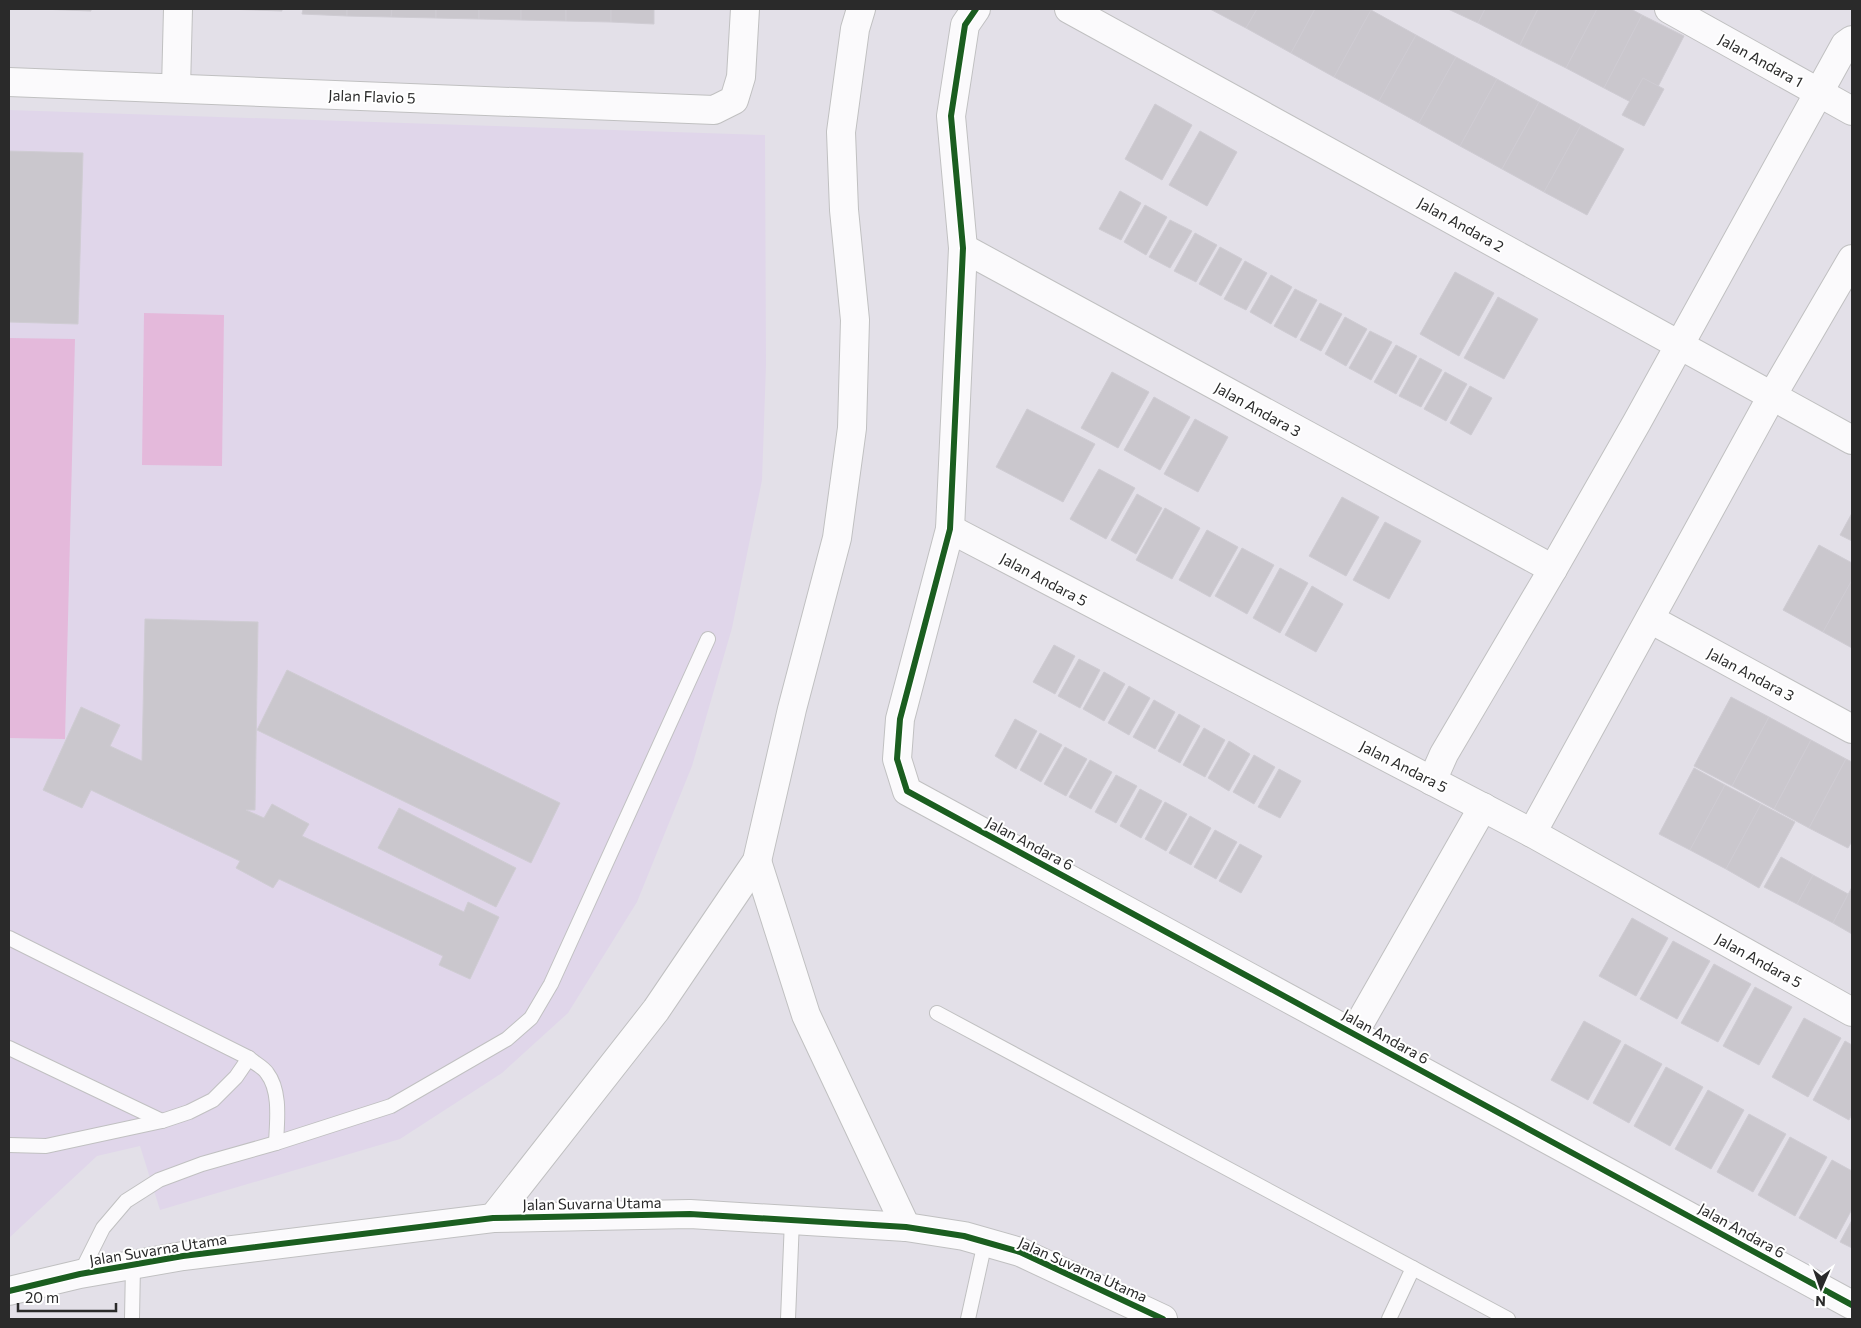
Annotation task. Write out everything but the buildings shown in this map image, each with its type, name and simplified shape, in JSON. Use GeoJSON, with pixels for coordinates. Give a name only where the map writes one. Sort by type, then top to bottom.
{"type":"FeatureCollection","features":[{"type":"Feature","properties":{"kind":"street"},"geometry":{"type":"LineString","coordinates":[[176,88],[178,9]]}},
{"type":"Feature","properties":{"kind":"street","name":"Jalan Flavio 5"},"geometry":{"type":"LineString","coordinates":[[9,82],[714,110],[734,100],[741,78],[745,9]]}},
{"type":"Feature","properties":{"kind":"street"},"geometry":{"type":"LineString","coordinates":[[492,1218],[656,1010],[757,862],[792,710],[837,538],[852,428],[855,320],[844,210],[842,132],[855,28],[861,9]]}},
{"type":"Feature","properties":{"kind":"street"},"geometry":{"type":"LineString","coordinates":[[950,529],[963,248],[951,116],[965,25],[976,9]]}},
{"type":"Feature","properties":{"kind":"street","name":"Jalan Andara 2"},"geometry":{"type":"LineString","coordinates":[[1069,9],[1852,440]]}},
{"type":"Feature","properties":{"kind":"street","name":"Jalan Andara 1"},"geometry":{"type":"LineString","coordinates":[[1669,9],[1852,110]]}},
{"type":"Feature","properties":{"kind":"street"},"geometry":{"type":"LineString","coordinates":[[1432,781],[1444,754],[1553,569],[1680,345],[1845,45],[1852,40]]}},
{"type":"Feature","properties":{"kind":"street","name":"Jalan Andara 3"},"geometry":{"type":"LineString","coordinates":[[963,248],[1553,569]]}},
{"type":"Feature","properties":{"kind":"street"},"geometry":{"type":"LineString","coordinates":[[1532,833],[1772,396],[1852,259]]}},
{"type":"Feature","properties":{"kind":"street","name":"Jalan Andara 5"},"geometry":{"type":"LineString","coordinates":[[950,529],[1532,833],[1852,1012]]}},
{"type":"Feature","properties":{"kind":"street","name":"Jalan Andara 6"},"geometry":{"type":"LineString","coordinates":[[950,529],[900,719],[897,759],[907,791],[1852,1305]]}},
{"type":"Feature","properties":{"kind":"street","name":"Jalan Andara 3"},"geometry":{"type":"LineString","coordinates":[[1650,619],[1852,729]]}},
{"type":"Feature","properties":{"kind":"street"},"geometry":{"type":"LineString","coordinates":[[1354,1033],[1483,807]]}},
{"type":"Feature","properties":{"kind":"street"},"geometry":{"type":"LineString","coordinates":[[757,862],[806,1015],[906,1227]]}},
{"type":"Feature","properties":{"kind":"street","name":"Jalan Suvarna Utama"},"geometry":{"type":"LineString","coordinates":[[9,1291],[80,1274],[183,1256],[492,1218],[690,1214],[906,1227],[964,1236],[1020,1252],[1163,1319]]}},
{"type":"Feature","properties":{"kind":"lane"},"geometry":{"type":"LineString","coordinates":[[80,1274],[103,1228],[126,1201],[158,1180],[202,1164],[391,1106],[507,1039],[531,1018],[551,984],[708,638]]}},
{"type":"Feature","properties":{"kind":"lane"},"geometry":{"type":"LineString","coordinates":[[9,938],[249,1058],[267,1073],[274,1087],[277,1112],[276,1142]]}},
{"type":"Feature","properties":{"kind":"lane"},"geometry":{"type":"LineString","coordinates":[[937,1014],[1508,1319]]}},
{"type":"Feature","properties":{"kind":"lane"},"geometry":{"type":"LineString","coordinates":[[9,1048],[162,1121]]}},
{"type":"Feature","properties":{"kind":"lane"},"geometry":{"type":"LineString","coordinates":[[9,1145],[46,1146],[162,1121],[189,1112],[213,1100],[236,1077],[249,1058]]}},
{"type":"Feature","properties":{"kind":"lane"},"geometry":{"type":"LineString","coordinates":[[788,1319],[792,1220]]}},
{"type":"Feature","properties":{"kind":"lane"},"geometry":{"type":"LineString","coordinates":[[968,1319],[985,1242]]}},
{"type":"Feature","properties":{"kind":"lane"},"geometry":{"type":"LineString","coordinates":[[132,1319],[133,1265]]}},
{"type":"Feature","properties":{"kind":"lane"},"geometry":{"type":"LineString","coordinates":[[1389,1319],[1412,1268]]}},
{"type":"Feature","properties":{"kind":"shaded area"},"geometry":{"type":"Polygon","coordinates":[[[9,110],[765,135],[766,365],[762,480],[732,628],[692,766],[637,902],[568,1013],[502,1073],[400,1139],[160,1210],[140,1146],[97,1156],[9,1238],[9,110]]]}},
{"type":"Feature","properties":{"kind":"shaded area"},"geometry":{"type":"Polygon","coordinates":[[[144,313],[224,315],[222,466],[142,465],[144,313]]]}},
{"type":"Feature","properties":{"kind":"shaded area"},"geometry":{"type":"Polygon","coordinates":[[[9,338],[75,339],[65,739],[9,738],[9,338]]]}},
{"type":"Feature","properties":{"kind":"cycle path"},"geometry":{"type":"LineString","coordinates":[[976,9],[965,25],[951,116],[963,248],[950,529],[900,719],[897,759],[907,791],[1852,1305]]}},
{"type":"Feature","properties":{"kind":"cycle path"},"geometry":{"type":"LineString","coordinates":[[9,1291],[80,1274],[183,1256],[493,1218],[690,1214],[906,1227],[964,1236],[1020,1252],[1163,1319]]}}]}
